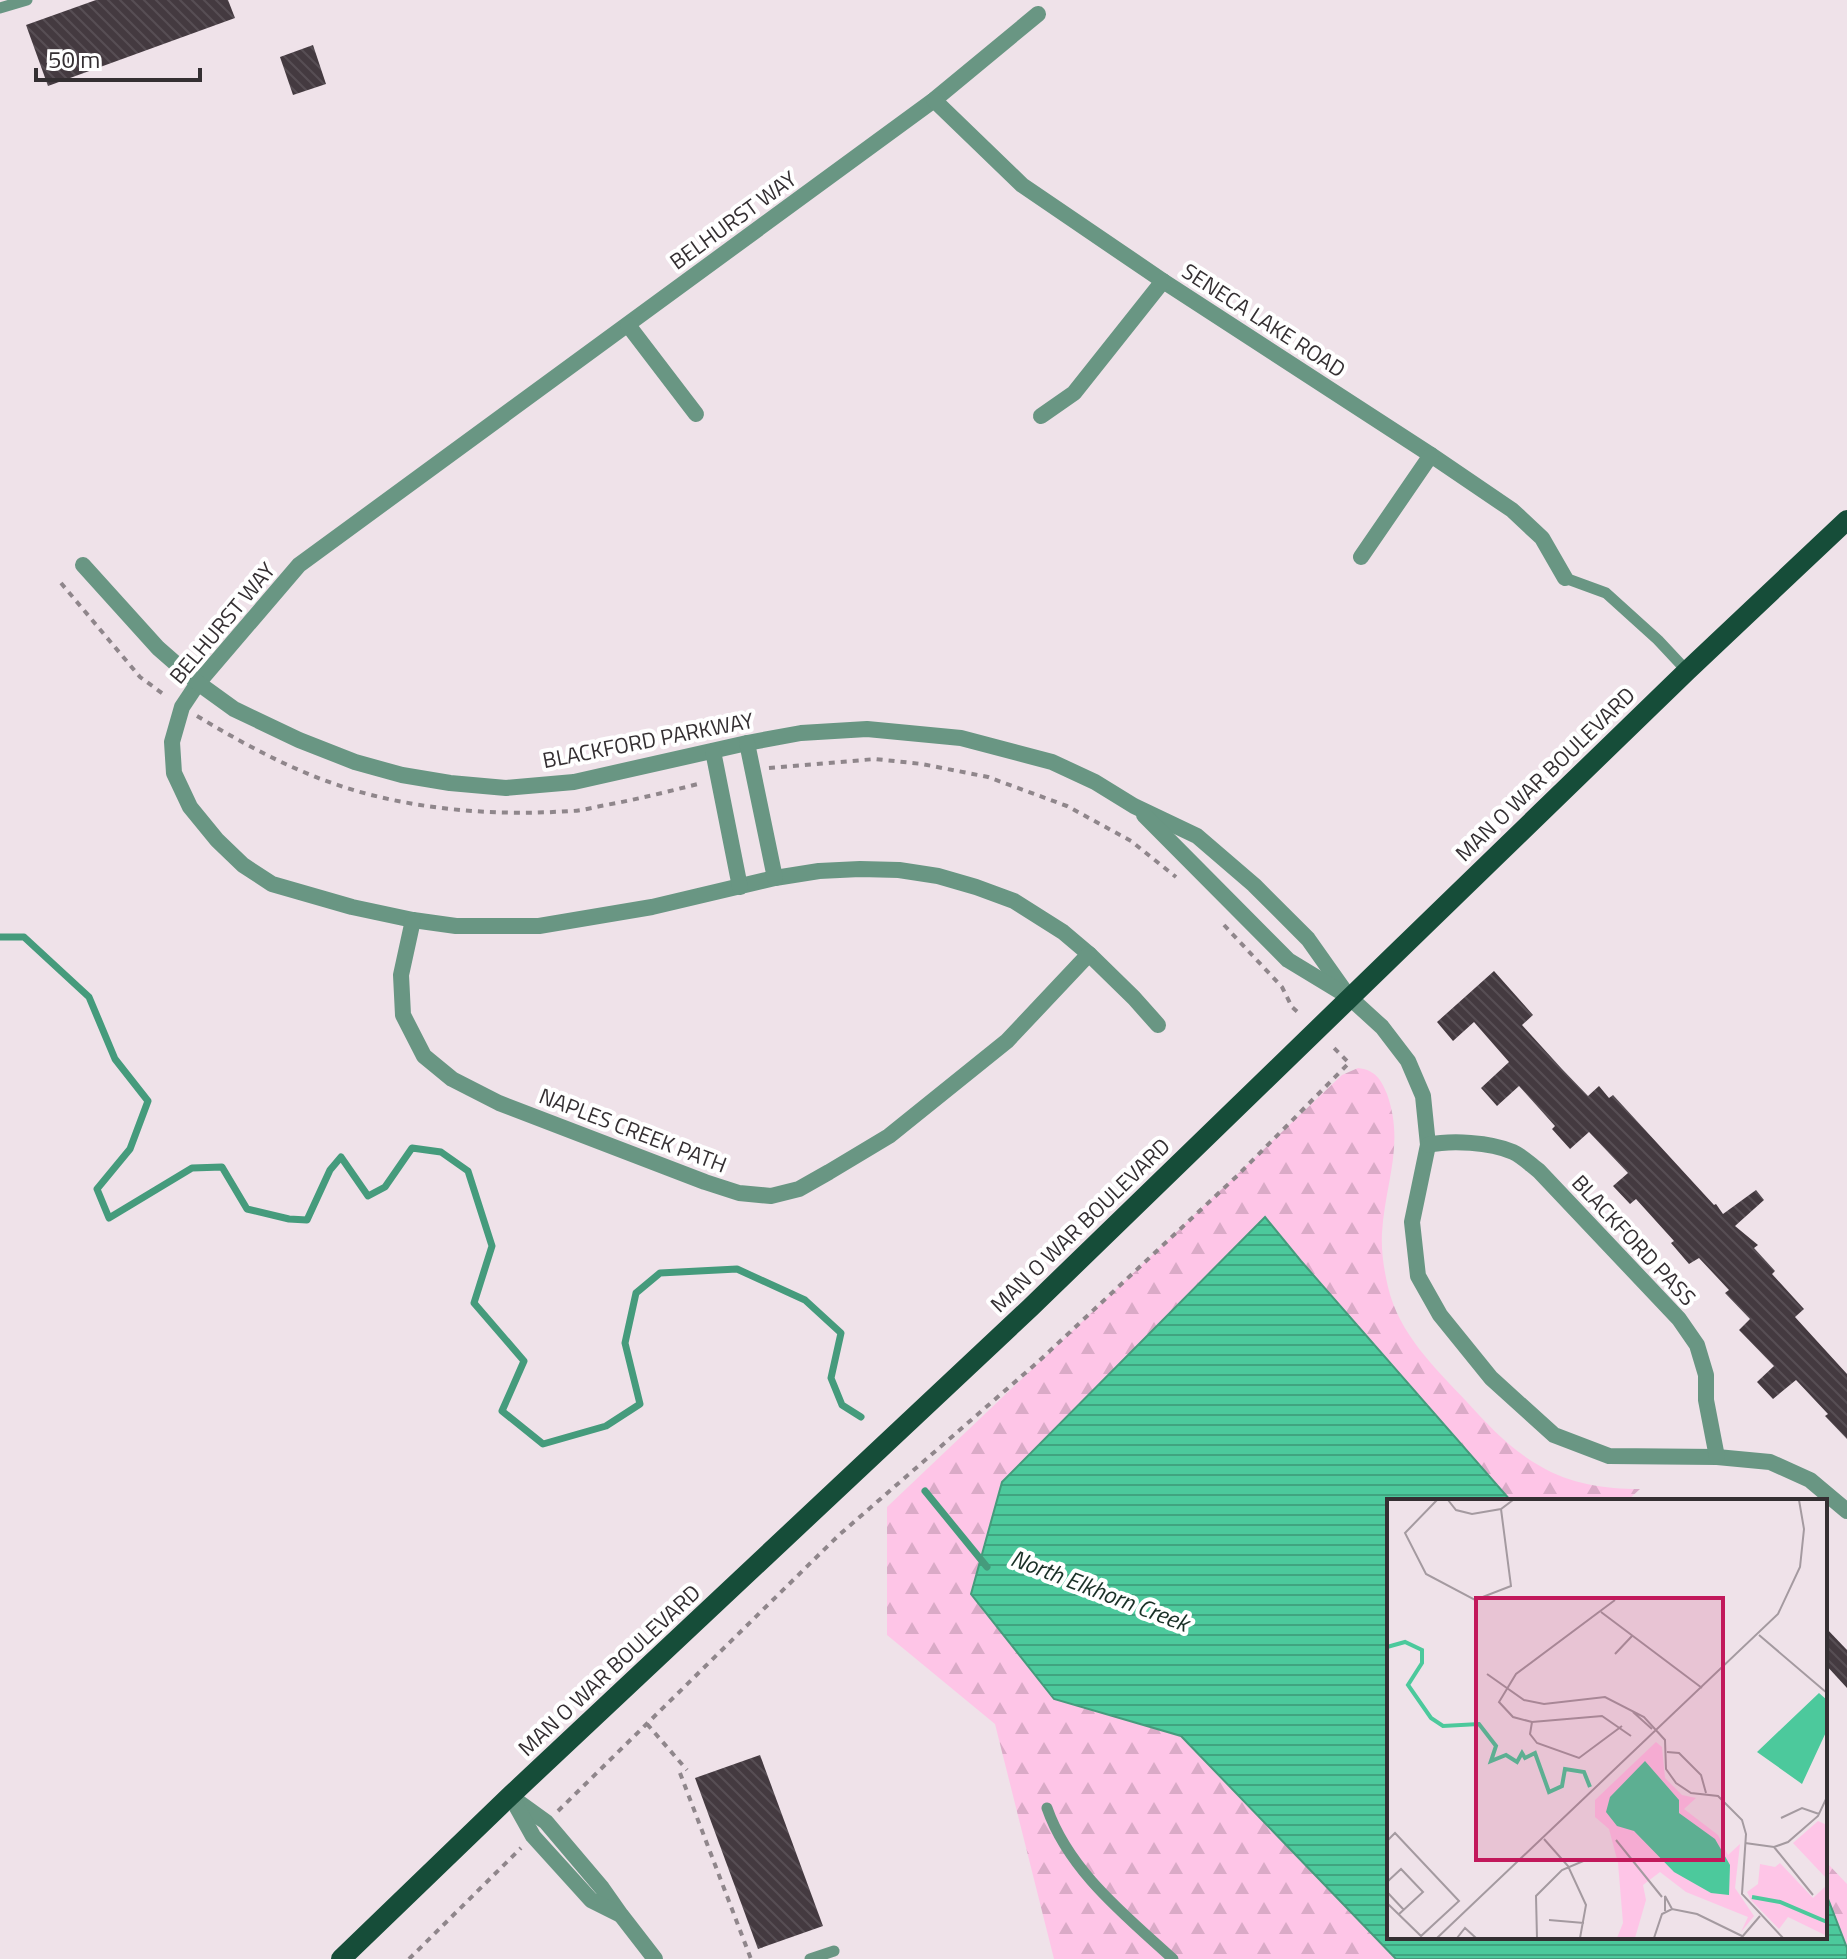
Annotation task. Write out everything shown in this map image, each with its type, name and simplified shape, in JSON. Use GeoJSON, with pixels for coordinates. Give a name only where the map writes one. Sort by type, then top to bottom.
{"type":"FeatureCollection","features":[{"type":"Feature","properties":{"kind":"main road","name":"MAN O WAR BOULEVARD"},"geometry":{"type":"LineString","coordinates":[[341,1959],[510,1796],[1030,1308],[1847,520]]}},
{"type":"Feature","properties":{"kind":"street","name":"BELHURST WAY"},"geometry":{"type":"LineString","coordinates":[[1038,14],[934,100],[299,565],[198,683],[182,707],[172,742],[174,773],[190,807],[217,840],[243,865],[272,884],[352,907],[456,926],[539,926],[652,907],[775,878],[819,871],[899,870],[938,876],[1014,901],[1063,932],[1134,998],[1158,1025]]}},
{"type":"Feature","properties":{"kind":"street","name":"SENECA LAKE ROAD"},"geometry":{"type":"LineString","coordinates":[[934,100],[1022,185],[1512,510],[1542,538],[1565,578]]}},
{"type":"Feature","properties":{"kind":"street"},"geometry":{"type":"LineString","coordinates":[[1041,416],[1074,393],[1163,281]]}},
{"type":"Feature","properties":{"kind":"street"},"geometry":{"type":"LineString","coordinates":[[628,325],[696,414]]}},
{"type":"Feature","properties":{"kind":"street"},"geometry":{"type":"LineString","coordinates":[[1361,557],[1431,455]]}},
{"type":"Feature","properties":{"kind":"street","name":"BLACKFORD PARKWAY"},"geometry":{"type":"LineString","coordinates":[[83,565],[158,648],[234,709],[299,740],[355,762],[402,775],[506,788],[574,782],[801,733],[867,729],[961,738],[1052,762],[1197,836],[1254,885],[1308,939],[1349,997]]}},
{"type":"Feature","properties":{"kind":"street"},"geometry":{"type":"LineString","coordinates":[[747,743],[775,878]]}},
{"type":"Feature","properties":{"kind":"street"},"geometry":{"type":"LineString","coordinates":[[713,751],[740,887]]}},
{"type":"Feature","properties":{"kind":"street","name":"BLACKFORD PARKWAY"},"geometry":{"type":"LineString","coordinates":[[1134,806],[1288,960],[1349,997],[1382,1027],[1408,1061],[1423,1096],[1428,1145],[1412,1222],[1418,1276],[1440,1315],[1491,1378],[1554,1435],[1609,1456],[1717,1457],[1770,1462],[1810,1480],[1847,1511]]}},
{"type":"Feature","properties":{"kind":"street","name":"NAPLES CREEK PATH"},"geometry":{"type":"LineString","coordinates":[[413,920],[401,975],[403,1015],[424,1056],[452,1079],[499,1103],[705,1182],[739,1193],[771,1196],[799,1189],[889,1136],[1007,1041],[1089,954]]}},
{"type":"Feature","properties":{"kind":"street","name":"BLACKFORD PASS"},"geometry":{"type":"LineString","coordinates":[[1428,1145],[1442,1142],[1489,1145],[1514,1152],[1539,1171],[1679,1319],[1697,1345],[1706,1375],[1706,1400],[1717,1457]]}},
{"type":"Feature","properties":{"kind":"street"},"geometry":{"type":"LineString","coordinates":[[510,1796],[546,1822],[602,1888],[655,1959]]}},
{"type":"Feature","properties":{"kind":"street"},"geometry":{"type":"LineString","coordinates":[[510,1796],[533,1836],[591,1900],[621,1915]]}},
{"type":"Feature","properties":{"kind":"lane"},"geometry":{"type":"LineString","coordinates":[[0,8],[27,0]]}},
{"type":"Feature","properties":{"kind":"lane"},"geometry":{"type":"LineString","coordinates":[[1565,578],[1606,593],[1687,671]]}},
{"type":"Feature","properties":{"kind":"lane"},"geometry":{"type":"LineString","coordinates":[[1047,1808],[1054,1828],[1082,1871],[1173,1959]]}},
{"type":"Feature","properties":{"kind":"lane"},"geometry":{"type":"LineString","coordinates":[[810,1959],[834,1951]]}},
{"type":"Feature","properties":{"kind":"path"},"geometry":{"type":"LineString","coordinates":[[61,583],[140,677],[182,707],[245,744],[312,776],[372,796],[452,809],[573,811],[652,796],[718,778]]}},
{"type":"Feature","properties":{"kind":"path"},"geometry":{"type":"LineString","coordinates":[[753,771],[875,759],[922,764],[988,777],[1067,806],[1131,841],[1180,880]]}},
{"type":"Feature","properties":{"kind":"path"},"geometry":{"type":"LineString","coordinates":[[546,1822],[839,1535],[1039,1361],[1238,1175],[1349,1063],[1292,1007],[1282,987],[1224,925]]}},
{"type":"Feature","properties":{"kind":"path"},"geometry":{"type":"LineString","coordinates":[[647,1724],[687,1770]]}},
{"type":"Feature","properties":{"kind":"path"},"geometry":{"type":"LineString","coordinates":[[680,1773],[751,1959]]}},
{"type":"Feature","properties":{"kind":"path"},"geometry":{"type":"LineString","coordinates":[[409,1959],[533,1836]]}},
{"type":"Feature","properties":{"kind":"green space"},"geometry":{"type":"Polygon","coordinates":[[[1358,1068],[1373,1073],[1387,1094],[1392,1112],[1394,1147],[1382,1254],[1393,1304],[1409,1335],[1484,1420],[1529,1460],[1576,1481],[1640,1489],[1629,1499],[1387,1499],[1387,1939],[1827,1939],[1827,1859],[1847,1884],[1847,1959],[1054,1959],[995,1724],[887,1635],[887,1507],[1342,1075],[1358,1068]]]}},
{"type":"Feature","properties":{"kind":"water"},"geometry":{"type":"Polygon","coordinates":[[[1265,1217],[1509,1499],[1387,1499],[1387,1939],[1827,1939],[1827,1896],[1847,1948],[1847,1959],[1396,1959],[1181,1736],[1054,1699],[971,1594],[1002,1482],[1265,1217]]]}},
{"type":"Feature","properties":{"kind":"building"},"geometry":{"type":"Polygon","coordinates":[[[96,0],[228,0],[235,18],[48,86],[26,25],[96,0]]]}},
{"type":"Feature","properties":{"kind":"building"},"geometry":{"type":"Polygon","coordinates":[[[313,45],[326,84],[293,95],[280,57],[313,45]]]}},
{"type":"Feature","properties":{"kind":"building"},"geometry":{"type":"Polygon","coordinates":[[[1494,971],[1533,1015],[1522,1025],[1562,1069],[1588,1096],[1599,1086],[1609,1098],[1613,1095],[1723,1214],[1756,1190],[1764,1200],[1735,1226],[1758,1245],[1754,1248],[1775,1271],[1772,1274],[1804,1309],[1795,1317],[1847,1374],[1847,1439],[1796,1380],[1773,1399],[1757,1382],[1774,1366],[1739,1330],[1750,1319],[1725,1293],[1729,1290],[1699,1258],[1689,1264],[1671,1243],[1674,1241],[1636,1199],[1630,1204],[1613,1186],[1628,1173],[1589,1132],[1570,1149],[1552,1129],[1555,1126],[1519,1086],[1497,1106],[1481,1088],[1509,1062],[1474,1022],[1453,1041],[1437,1022],[1494,971]]]}},
{"type":"Feature","properties":{"kind":"building"},"geometry":{"type":"Polygon","coordinates":[[[1827,1629],[1847,1650],[1847,1688],[1827,1666],[1827,1629]]]}},
{"type":"Feature","properties":{"kind":"building"},"geometry":{"type":"Polygon","coordinates":[[[760,1755],[823,1926],[758,1949],[695,1778],[760,1755]]]}},
{"type":"Feature","properties":{"kind":"waterway","name":"North Elkhorn Creek"},"geometry":{"type":"LineString","coordinates":[[0,937],[24,937],[89,997],[115,1059],[148,1101],[130,1149],[97,1189],[109,1218],[192,1168],[222,1167],[247,1209],[307,1220],[330,1170],[341,1157],[368,1196],[385,1187],[412,1148],[441,1152],[468,1171],[492,1246],[474,1303],[524,1361],[502,1411],[543,1444],[606,1426],[640,1404],[625,1343],[636,1293],[660,1273],[737,1269],[805,1300],[841,1333],[831,1378],[842,1405],[861,1417]]}},
{"type":"Feature","properties":{"kind":"waterway","name":"North Elkhorn Creek"},"geometry":{"type":"LineString","coordinates":[[925,1491],[987,1567]]}}]}
